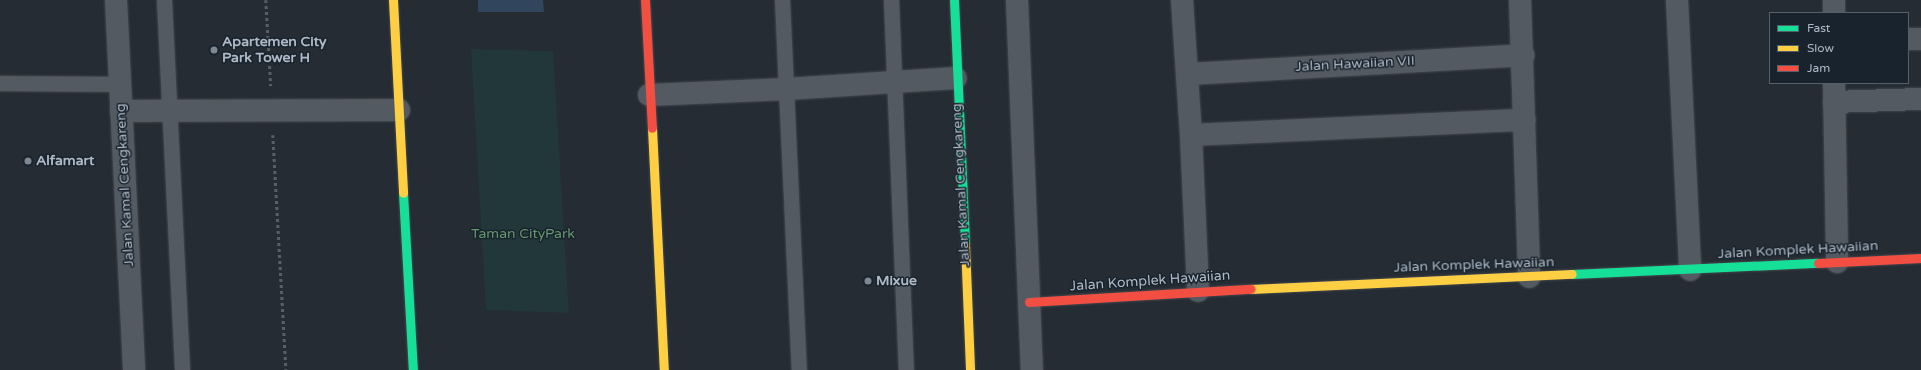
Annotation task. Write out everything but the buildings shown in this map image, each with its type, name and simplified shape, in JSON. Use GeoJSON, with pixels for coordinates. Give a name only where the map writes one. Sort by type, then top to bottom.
{"type":"FeatureCollection","features":[{"type":"Feature","properties":{"kind":"street","name":"Jalan Kamal Cengkareng"},"geometry":{"type":"LineString","coordinates":[[116,0],[134,370]]}},
{"type":"Feature","properties":{"kind":"street"},"geometry":{"type":"LineString","coordinates":[[393,0],[413,370]]}},
{"type":"Feature","properties":{"kind":"street"},"geometry":{"type":"LineString","coordinates":[[645,0],[664,370]]}},
{"type":"Feature","properties":{"kind":"street","name":"Jalan Kamal Cengkareng"},"geometry":{"type":"LineString","coordinates":[[954,0],[956,78],[970,370]]}},
{"type":"Feature","properties":{"kind":"street"},"geometry":{"type":"LineString","coordinates":[[1017,0],[1032,370]]}},
{"type":"Feature","properties":{"kind":"street"},"geometry":{"type":"LineString","coordinates":[[1182,0],[1188,74],[1198,291]]}},
{"type":"Feature","properties":{"kind":"street"},"geometry":{"type":"LineString","coordinates":[[1520,0],[1529,277]]}},
{"type":"Feature","properties":{"kind":"street"},"geometry":{"type":"LineString","coordinates":[[1677,0],[1690,270]]}},
{"type":"Feature","properties":{"kind":"street"},"geometry":{"type":"LineString","coordinates":[[1834,0],[1834,12]]}},
{"type":"Feature","properties":{"kind":"street"},"geometry":{"type":"LineString","coordinates":[[1909,39],[1921,39]]}},
{"type":"Feature","properties":{"kind":"street","name":"Jalan Hawaiian VII"},"geometry":{"type":"LineString","coordinates":[[1188,74],[1522,55]]}},
{"type":"Feature","properties":{"kind":"street"},"geometry":{"type":"LineString","coordinates":[[649,96],[956,78]]}},
{"type":"Feature","properties":{"kind":"street"},"geometry":{"type":"LineString","coordinates":[[1837,262],[1834,92],[1921,99]]}},
{"type":"Feature","properties":{"kind":"street"},"geometry":{"type":"LineString","coordinates":[[121,111],[399,110]]}},
{"type":"Feature","properties":{"kind":"street"},"geometry":{"type":"LineString","coordinates":[[1191,135],[1525,120]]}},
{"type":"Feature","properties":{"kind":"street","name":"Jalan Komplek Hawaiian"},"geometry":{"type":"LineString","coordinates":[[1029,302],[1198,291],[1690,270],[1921,258]]}},
{"type":"Feature","properties":{"kind":"lane"},"geometry":{"type":"LineString","coordinates":[[164,0],[182,370]]}},
{"type":"Feature","properties":{"kind":"lane"},"geometry":{"type":"LineString","coordinates":[[782,0],[799,370]]}},
{"type":"Feature","properties":{"kind":"lane"},"geometry":{"type":"LineString","coordinates":[[890,0],[906,370]]}},
{"type":"Feature","properties":{"kind":"lane"},"geometry":{"type":"LineString","coordinates":[[0,84],[119,84]]}},
{"type":"Feature","properties":{"kind":"path"},"geometry":{"type":"LineString","coordinates":[[266,0],[286,370]]}},
{"type":"Feature","properties":{"kind":"green space","name":"Taman CityPark"},"geometry":{"type":"Polygon","coordinates":[[[471,49],[553,51],[569,313],[486,310],[471,49]]]}},
{"type":"Feature","properties":{"kind":"water"},"geometry":{"type":"Polygon","coordinates":[[[478,0],[543,0],[544,12],[478,12],[478,0]]]}},
{"type":"Feature","properties":{"kind":"traffic: fast"},"geometry":{"type":"LineString","coordinates":[[954,0],[965,244]]}},
{"type":"Feature","properties":{"kind":"traffic: fast"},"geometry":{"type":"LineString","coordinates":[[403,193],[413,370]]}},
{"type":"Feature","properties":{"kind":"traffic: fast"},"geometry":{"type":"LineString","coordinates":[[1572,274],[1818,263]]}},
{"type":"Feature","properties":{"kind":"traffic: slow"},"geometry":{"type":"LineString","coordinates":[[393,0],[403,193]]}},
{"type":"Feature","properties":{"kind":"traffic: slow"},"geometry":{"type":"LineString","coordinates":[[652,128],[664,370]]}},
{"type":"Feature","properties":{"kind":"traffic: slow"},"geometry":{"type":"LineString","coordinates":[[965,244],[970,370]]}},
{"type":"Feature","properties":{"kind":"traffic: slow"},"geometry":{"type":"LineString","coordinates":[[1251,289],[1572,274]]}},
{"type":"Feature","properties":{"kind":"traffic: jam"},"geometry":{"type":"LineString","coordinates":[[645,0],[652,128]]}},
{"type":"Feature","properties":{"kind":"traffic: jam"},"geometry":{"type":"LineString","coordinates":[[1818,263],[1921,258]]}},
{"type":"Feature","properties":{"kind":"traffic: jam"},"geometry":{"type":"LineString","coordinates":[[1029,302],[1251,289]]}},
{"type":"Feature","properties":{"kind":"place","name":"Apartemen City Park Tower H"},"geometry":{"type":"Point","coordinates":[214,50]}},
{"type":"Feature","properties":{"kind":"place","name":"Alfamart"},"geometry":{"type":"Point","coordinates":[28,161]}},
{"type":"Feature","properties":{"kind":"place","name":"Mixue"},"geometry":{"type":"Point","coordinates":[868,281]}}]}
